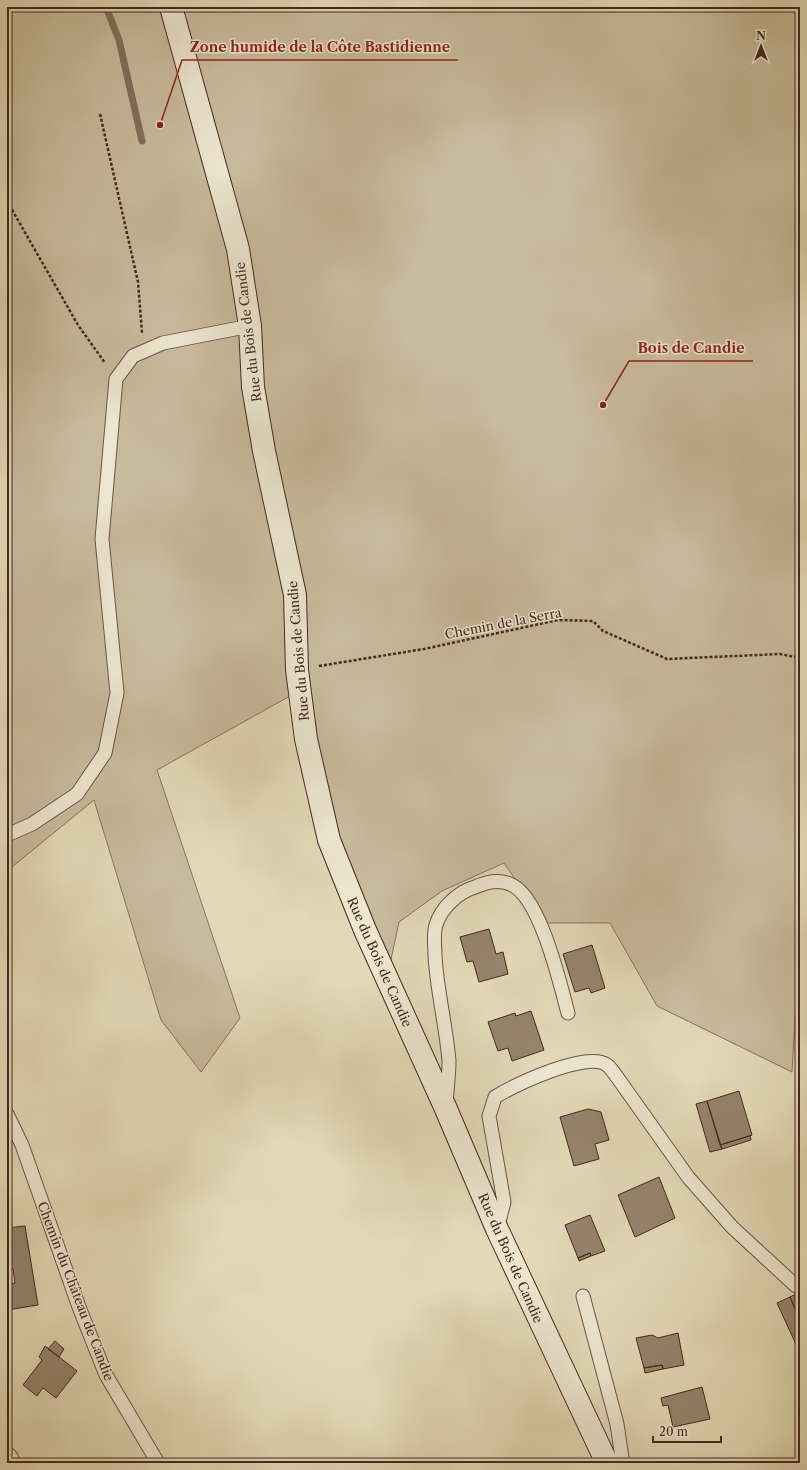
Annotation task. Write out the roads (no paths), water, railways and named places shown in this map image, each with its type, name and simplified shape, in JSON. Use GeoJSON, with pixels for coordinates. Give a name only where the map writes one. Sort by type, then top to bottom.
{"type":"FeatureCollection","features":[{"type":"Feature","properties":{"kind":"street","name":"Rue du Bois de Candie"},"geometry":{"type":"LineString","coordinates":[[171,7],[238,248],[250,326],[254,387],[264,451],[295,595],[297,670],[306,739],[329,840],[364,930],[446,1108],[497,1229],[607,1463]]}},
{"type":"Feature","properties":{"kind":"street"},"geometry":{"type":"LineString","coordinates":[[7,1459],[9,1463]]}},
{"type":"Feature","properties":{"kind":"lane"},"geometry":{"type":"LineString","coordinates":[[7,836],[32,824],[77,794],[105,752],[117,693],[102,539],[116,379],[132,356],[163,343],[250,326]]}},
{"type":"Feature","properties":{"kind":"lane"},"geometry":{"type":"LineString","coordinates":[[446,1108],[449,1061],[437,983],[435,926],[440,914],[452,900],[470,888],[492,881],[511,884],[527,897],[547,942],[568,1013]]}},
{"type":"Feature","properties":{"kind":"lane"},"geometry":{"type":"LineString","coordinates":[[497,1229],[504,1202],[489,1116],[495,1097],[541,1075],[569,1065],[598,1062],[607,1065],[617,1077],[688,1177],[732,1227],[796,1286]]}},
{"type":"Feature","properties":{"kind":"lane","name":"Chemin du Château de Candie"},"geometry":{"type":"LineString","coordinates":[[7,1114],[22,1145],[79,1307],[106,1375],[158,1463]]}},
{"type":"Feature","properties":{"kind":"lane"},"geometry":{"type":"LineString","coordinates":[[583,1296],[617,1424],[622,1458],[621,1463]]}},
{"type":"Feature","properties":{"kind":"waterway"},"geometry":{"type":"LineString","coordinates":[[106,7],[119,40],[142,141]]}},
{"type":"Feature","properties":{"kind":"place","name":"Zone humide de la Côte Bastidienne"},"geometry":{"type":"Point","coordinates":[160,125]}},
{"type":"Feature","properties":{"kind":"place","name":"Bois de Candie"},"geometry":{"type":"Point","coordinates":[603,405]}}]}
